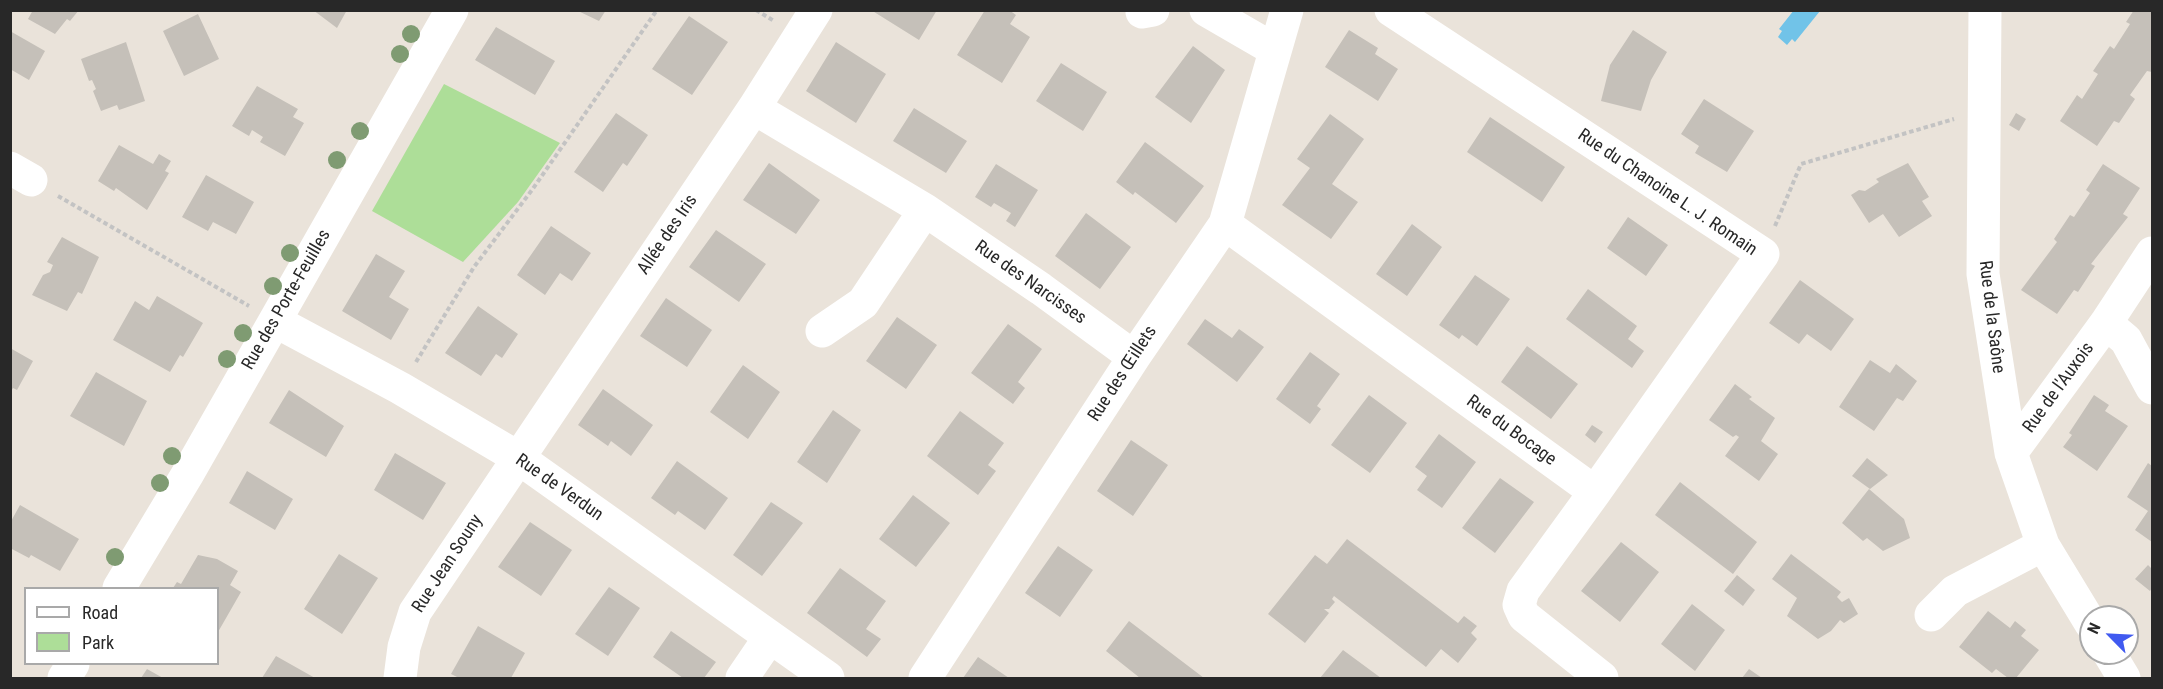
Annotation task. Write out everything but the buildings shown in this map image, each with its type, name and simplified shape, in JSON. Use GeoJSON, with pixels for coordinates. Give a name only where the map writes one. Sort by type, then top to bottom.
{"type":"FeatureCollection","features":[{"type":"Feature","properties":{"kind":"street","name":"Rue des Porte-Feuilles"},"geometry":{"type":"LineString","coordinates":[[119,587],[275,321],[452,10]]}},
{"type":"Feature","properties":{"kind":"street","name":"Allée des Iris"},"geometry":{"type":"LineString","coordinates":[[517,457],[754,108],[816,10]]}},
{"type":"Feature","properties":{"kind":"street"},"geometry":{"type":"LineString","coordinates":[[1206,10],[1275,50]]}},
{"type":"Feature","properties":{"kind":"street","name":"Rue des Œillets"},"geometry":{"type":"LineString","coordinates":[[925,678],[1134,357],[1225,224],[1287,10]]}},
{"type":"Feature","properties":{"kind":"street","name":"Rue du Chanoine L. J. Romain"},"geometry":{"type":"LineString","coordinates":[[1390,10],[1763,254],[1595,492]]}},
{"type":"Feature","properties":{"kind":"street","name":"Rue de la Saône"},"geometry":{"type":"LineString","coordinates":[[1985,10],[1983,274],[2011,453],[2043,545],[2079,605]]}},
{"type":"Feature","properties":{"kind":"street","name":"Rue des Narcisses"},"geometry":{"type":"LineString","coordinates":[[754,108],[925,210],[1041,289],[1134,357]]}},
{"type":"Feature","properties":{"kind":"street"},"geometry":{"type":"LineString","coordinates":[[822,331],[863,303],[925,210]]}},
{"type":"Feature","properties":{"kind":"street","name":"Rue du Bocage"},"geometry":{"type":"LineString","coordinates":[[1225,224],[1595,492]]}},
{"type":"Feature","properties":{"kind":"street","name":"Rue de l'Auxois"},"geometry":{"type":"LineString","coordinates":[[2011,453],[2106,323],[2152,253]]}},
{"type":"Feature","properties":{"kind":"street","name":"Rue de Verdun"},"geometry":{"type":"LineString","coordinates":[[275,321],[400,388],[517,457],[828,678]]}},
{"type":"Feature","properties":{"kind":"street","name":"Rue de l'Auxois"},"geometry":{"type":"LineString","coordinates":[[2106,323],[2126,340],[2152,388]]}},
{"type":"Feature","properties":{"kind":"street","name":"Rue Jean Souny"},"geometry":{"type":"LineString","coordinates":[[400,678],[404,647],[415,612],[517,457]]}},
{"type":"Feature","properties":{"kind":"street"},"geometry":{"type":"LineString","coordinates":[[1595,492],[1523,591],[1519,605],[1524,616],[1602,678]]}},
{"type":"Feature","properties":{"kind":"street"},"geometry":{"type":"LineString","coordinates":[[1931,615],[1955,591],[2043,545]]}},
{"type":"Feature","properties":{"kind":"street"},"geometry":{"type":"LineString","coordinates":[[742,678],[770,637]]}},
{"type":"Feature","properties":{"kind":"street"},"geometry":{"type":"LineString","coordinates":[[64,678],[72,665]]}},
{"type":"Feature","properties":{"kind":"street"},"geometry":{"type":"LineString","coordinates":[[2116,665],[2124,678]]}},
{"type":"Feature","properties":{"kind":"path"},"geometry":{"type":"LineString","coordinates":[[400,388],[474,267],[532,190],[657,10]]}},
{"type":"Feature","properties":{"kind":"path"},"geometry":{"type":"LineString","coordinates":[[1763,254],[1801,164],[1985,110]]}},
{"type":"Feature","properties":{"kind":"path"},"geometry":{"type":"LineString","coordinates":[[21,174],[275,321]]}},
{"type":"Feature","properties":{"kind":"green space"},"geometry":{"type":"Polygon","coordinates":[[[444,84],[560,143],[518,202],[463,262],[372,211],[444,84]]]}},
{"type":"Feature","properties":{"kind":"water"},"geometry":{"type":"Polygon","coordinates":[[[1794,10],[1820,11],[1795,42],[1792,39],[1787,45],[1778,37],[1782,31],[1779,29],[1794,10]]]}}]}
